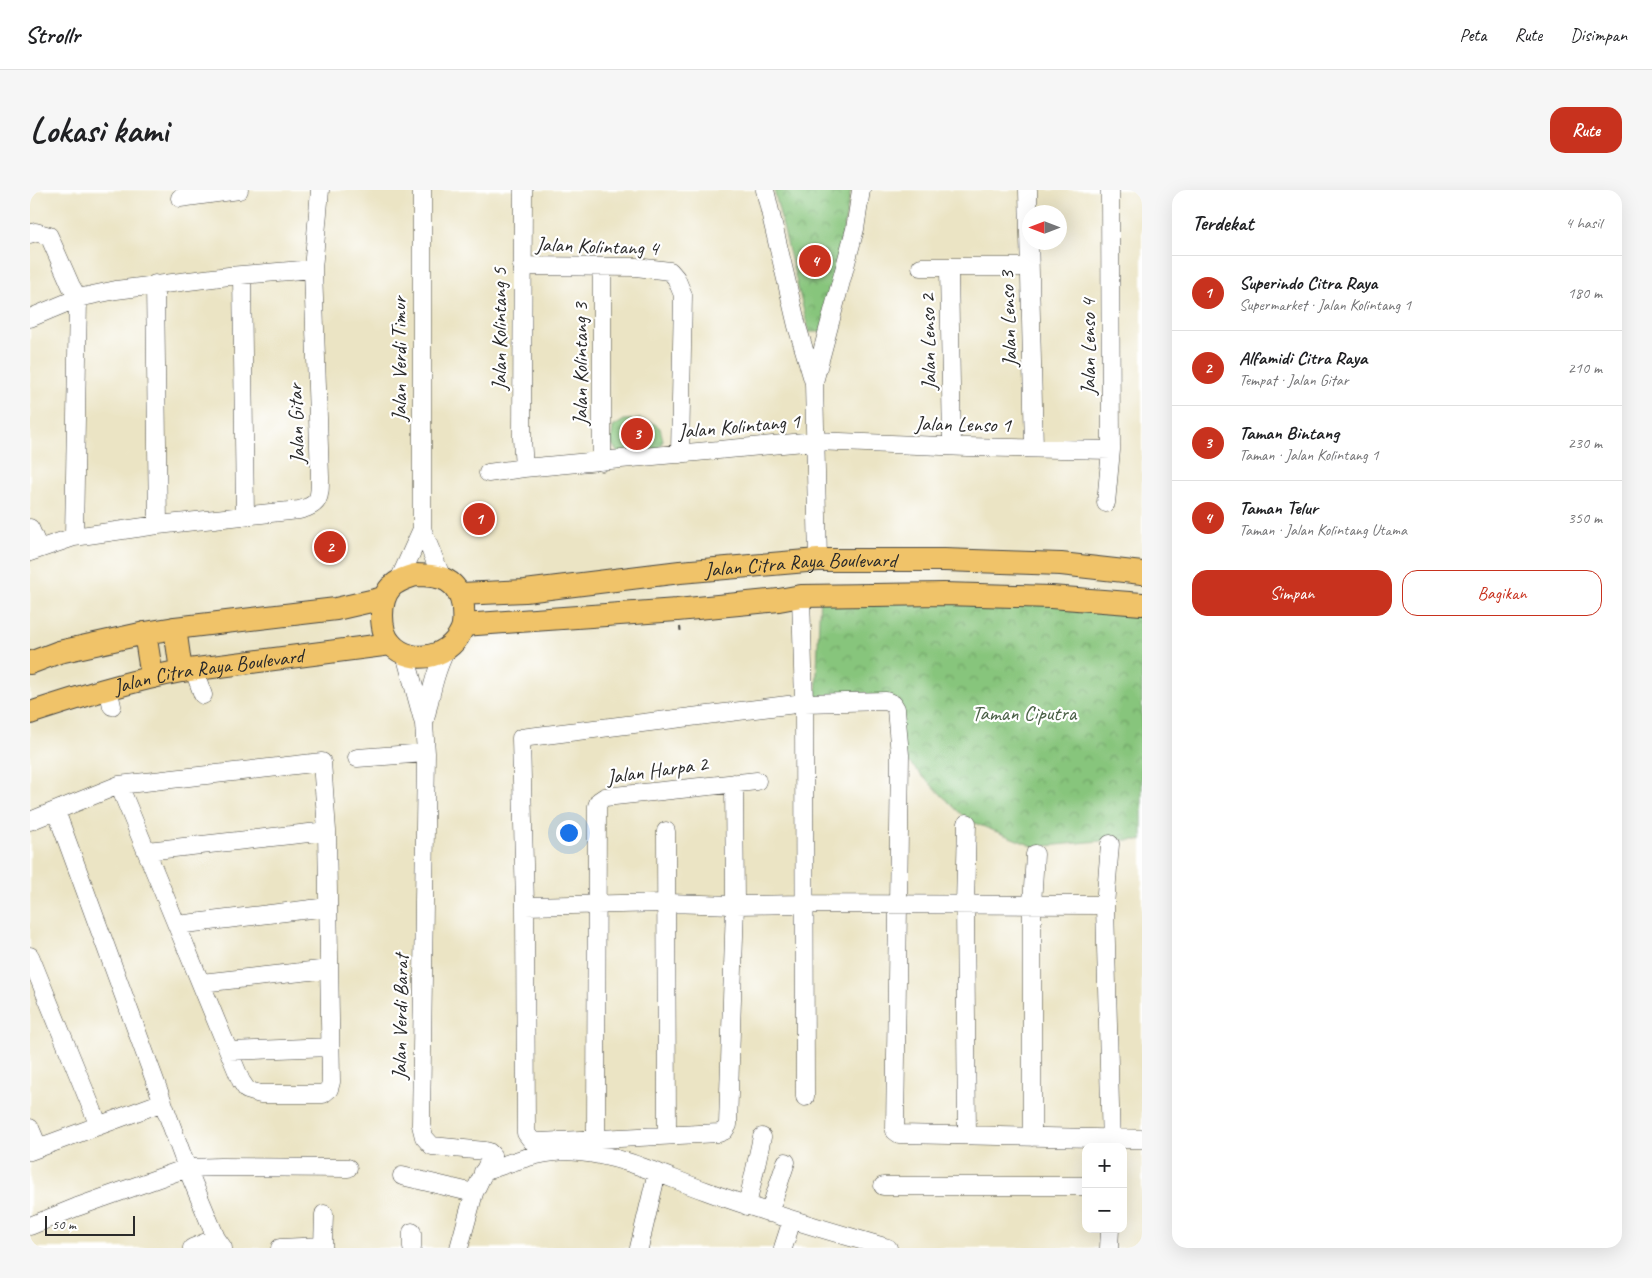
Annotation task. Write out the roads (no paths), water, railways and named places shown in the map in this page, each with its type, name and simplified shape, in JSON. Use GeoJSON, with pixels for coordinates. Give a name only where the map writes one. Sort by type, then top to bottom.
{"type":"FeatureCollection","features":[{"type":"Feature","properties":{"kind":"main road","name":"Jalan Citra Raya Boulevard"},"geometry":{"type":"LineString","coordinates":[[460,594],[525,591],[680,572],[818,560],[944,560],[1061,564],[1142,573]]}},
{"type":"Feature","properties":{"kind":"main road"},"geometry":{"type":"LineString","coordinates":[[943,594],[949,584],[950,576],[944,560]]}},
{"type":"Feature","properties":{"kind":"main road"},"geometry":{"type":"LineString","coordinates":[[680,572],[675,590],[684,609]]}},
{"type":"Feature","properties":{"kind":"main road"},"geometry":{"type":"LineString","coordinates":[[415,575],[442,578],[454,586],[460,594],[463,626],[457,638],[446,650],[433,655],[418,657],[398,649],[384,630],[382,615],[384,598],[391,587],[399,580],[415,575]]}},
{"type":"Feature","properties":{"kind":"main road","name":"Jalan Citra Raya Boulevard"},"geometry":{"type":"LineString","coordinates":[[463,626],[684,609],[779,600],[801,596],[943,594],[1051,597],[1142,604]]}},
{"type":"Feature","properties":{"kind":"main road","name":"Jalan Citra Raya Boulevard"},"geometry":{"type":"LineString","coordinates":[[30,663],[58,652],[145,633],[336,609],[384,598]]}},
{"type":"Feature","properties":{"kind":"main road"},"geometry":{"type":"LineString","coordinates":[[174,628],[187,671]]}},
{"type":"Feature","properties":{"kind":"main road"},"geometry":{"type":"LineString","coordinates":[[145,633],[152,677]]}},
{"type":"Feature","properties":{"kind":"main road","name":"Jalan Citra Raya Boulevard"},"geometry":{"type":"LineString","coordinates":[[30,713],[110,697],[152,677],[187,671],[398,649]]}},
{"type":"Feature","properties":{"kind":"street"},"geometry":{"type":"LineString","coordinates":[[180,198],[240,190]]}},
{"type":"Feature","properties":{"kind":"street","name":"Jalan Gitar"},"geometry":{"type":"LineString","coordinates":[[30,528],[34,551],[74,537],[312,507],[318,500],[320,477],[314,269],[320,190]]}},
{"type":"Feature","properties":{"kind":"street","name":"Jalan Verdi Timur"},"geometry":{"type":"LineString","coordinates":[[422,190],[422,529],[442,578]]}},
{"type":"Feature","properties":{"kind":"street","name":"Jalan Kolintang 5"},"geometry":{"type":"LineString","coordinates":[[524,190],[522,266],[522,438],[524,468]]}},
{"type":"Feature","properties":{"kind":"street"},"geometry":{"type":"LineString","coordinates":[[766,190],[797,326],[814,383]]}},
{"type":"Feature","properties":{"kind":"street"},"geometry":{"type":"LineString","coordinates":[[818,560],[814,383],[855,229],[861,190]]}},
{"type":"Feature","properties":{"kind":"street","name":"Jalan Lenso 3"},"geometry":{"type":"LineString","coordinates":[[1028,190],[1034,448]]}},
{"type":"Feature","properties":{"kind":"street","name":"Jalan Lenso 4"},"geometry":{"type":"LineString","coordinates":[[1106,503],[1111,450],[1110,190]]}},
{"type":"Feature","properties":{"kind":"street"},"geometry":{"type":"LineString","coordinates":[[30,234],[35,232],[49,236],[78,298],[74,537]]}},
{"type":"Feature","properties":{"kind":"street","name":"Jalan Kolintang 4"},"geometry":{"type":"LineString","coordinates":[[522,266],[636,267],[670,271],[676,278],[683,295],[680,454]]}},
{"type":"Feature","properties":{"kind":"street","name":"Jalan Kolintang 3"},"geometry":{"type":"LineString","coordinates":[[602,267],[602,462]]}},
{"type":"Feature","properties":{"kind":"street","name":"Jalan Lenso 2"},"geometry":{"type":"LineString","coordinates":[[921,267],[1029,267]]}},
{"type":"Feature","properties":{"kind":"street","name":"Jalan Lenso 2"},"geometry":{"type":"LineString","coordinates":[[949,268],[952,446]]}},
{"type":"Feature","properties":{"kind":"street"},"geometry":{"type":"LineString","coordinates":[[30,318],[78,298],[116,290],[154,284],[314,269]]}},
{"type":"Feature","properties":{"kind":"street"},"geometry":{"type":"LineString","coordinates":[[242,275],[245,516]]}},
{"type":"Feature","properties":{"kind":"street"},"geometry":{"type":"LineString","coordinates":[[154,284],[158,525]]}},
{"type":"Feature","properties":{"kind":"street","name":"Jalan Lenso 1"},"geometry":{"type":"LineString","coordinates":[[814,441],[1111,450]]}},
{"type":"Feature","properties":{"kind":"street","name":"Jalan Kolintang 1"},"geometry":{"type":"LineString","coordinates":[[488,473],[814,441]]}},
{"type":"Feature","properties":{"kind":"street","name":"Jalan Verdi Timur"},"geometry":{"type":"LineString","coordinates":[[399,580],[422,529]]}},
{"type":"Feature","properties":{"kind":"street"},"geometry":{"type":"LineString","coordinates":[[801,596],[804,703],[805,1097]]}},
{"type":"Feature","properties":{"kind":"street","name":"Jalan Verdi Barat"},"geometry":{"type":"LineString","coordinates":[[398,649],[424,724],[426,753],[421,1125],[424,1137],[432,1146],[489,1152],[492,1155],[474,1193],[459,1248]]}},
{"type":"Feature","properties":{"kind":"street","name":"Jalan Verdi Barat"},"geometry":{"type":"LineString","coordinates":[[424,724],[434,681],[446,650]]}},
{"type":"Feature","properties":{"kind":"street"},"geometry":{"type":"LineString","coordinates":[[187,671],[203,695]]}},
{"type":"Feature","properties":{"kind":"street"},"geometry":{"type":"LineString","coordinates":[[1105,905],[965,904],[897,904],[805,904],[734,905],[667,903],[525,906],[521,738],[804,703],[890,701],[894,704],[898,717],[900,755],[897,904],[895,1132],[899,1134],[1084,1137],[1111,1143],[1142,1139]]}},
{"type":"Feature","properties":{"kind":"street"},"geometry":{"type":"LineString","coordinates":[[357,758],[426,753]]}},
{"type":"Feature","properties":{"kind":"street"},"geometry":{"type":"LineString","coordinates":[[30,821],[119,785],[328,761],[327,831],[331,1082],[330,1089],[323,1094],[260,1094],[247,1090],[241,1081],[119,785]]}},
{"type":"Feature","properties":{"kind":"street","name":"Jalan Harpa 2"},"geometry":{"type":"LineString","coordinates":[[597,904],[597,806],[604,797],[757,780]]}},
{"type":"Feature","properties":{"kind":"street","name":"Jalan Harpa 2"},"geometry":{"type":"LineString","coordinates":[[525,906],[526,1133],[532,1140],[540,1142],[719,1133],[724,1131],[728,1125],[734,905],[734,783]]}},
{"type":"Feature","properties":{"kind":"street"},"geometry":{"type":"LineString","coordinates":[[56,811],[187,1168],[220,1243],[192,1248]]}},
{"type":"Feature","properties":{"kind":"street"},"geometry":{"type":"LineString","coordinates":[[967,822],[965,904],[967,1135]]}},
{"type":"Feature","properties":{"kind":"street"},"geometry":{"type":"LineString","coordinates":[[147,851],[327,831]]}},
{"type":"Feature","properties":{"kind":"street"},"geometry":{"type":"LineString","coordinates":[[666,831],[667,1135]]}},
{"type":"Feature","properties":{"kind":"street"},"geometry":{"type":"LineString","coordinates":[[1110,844],[1105,905],[1111,1143]]}},
{"type":"Feature","properties":{"kind":"street"},"geometry":{"type":"LineString","coordinates":[[1032,1137],[1032,905],[1035,854]]}},
{"type":"Feature","properties":{"kind":"street"},"geometry":{"type":"LineString","coordinates":[[596,1138],[597,904]]}},
{"type":"Feature","properties":{"kind":"street"},"geometry":{"type":"LineString","coordinates":[[177,925],[328,907]]}},
{"type":"Feature","properties":{"kind":"street"},"geometry":{"type":"LineString","coordinates":[[30,956],[98,1126]]}},
{"type":"Feature","properties":{"kind":"street"},"geometry":{"type":"LineString","coordinates":[[201,983],[329,969]]}},
{"type":"Feature","properties":{"kind":"street"},"geometry":{"type":"LineString","coordinates":[[229,1051],[330,1048]]}},
{"type":"Feature","properties":{"kind":"street"},"geometry":{"type":"LineString","coordinates":[[30,1128],[34,1149],[164,1102]]}},
{"type":"Feature","properties":{"kind":"street"},"geometry":{"type":"LineString","coordinates":[[747,1206],[762,1137]]}},
{"type":"Feature","properties":{"kind":"street"},"geometry":{"type":"LineString","coordinates":[[483,1172],[525,1158],[553,1153],[577,1151],[619,1158],[747,1206],[859,1244],[888,1248]]}},
{"type":"Feature","properties":{"kind":"street"},"geometry":{"type":"LineString","coordinates":[[769,1213],[786,1162]]}},
{"type":"Feature","properties":{"kind":"street"},"geometry":{"type":"LineString","coordinates":[[30,1226],[77,1206],[187,1168],[348,1168]]}},
{"type":"Feature","properties":{"kind":"street"},"geometry":{"type":"LineString","coordinates":[[639,1248],[657,1172]]}},
{"type":"Feature","properties":{"kind":"street"},"geometry":{"type":"LineString","coordinates":[[402,1176],[474,1193]]}},
{"type":"Feature","properties":{"kind":"street"},"geometry":{"type":"LineString","coordinates":[[883,1186],[1082,1186]]}},
{"type":"Feature","properties":{"kind":"street"},"geometry":{"type":"LineString","coordinates":[[280,1248],[323,1247],[324,1214]]}},
{"type":"Feature","properties":{"kind":"street"},"geometry":{"type":"LineString","coordinates":[[783,1248],[792,1220]]}},
{"type":"Feature","properties":{"kind":"street"},"geometry":{"type":"LineString","coordinates":[[1109,1248],[1110,1233]]}},
{"type":"Feature","properties":{"kind":"place","name":"Taman Telur"},"geometry":{"type":"Point","coordinates":[815,261]}},
{"type":"Feature","properties":{"kind":"place","name":"Taman Bintang"},"geometry":{"type":"Point","coordinates":[637,434]}},
{"type":"Feature","properties":{"kind":"place","name":"Superindo Citra Raya"},"geometry":{"type":"Point","coordinates":[479,519]}},
{"type":"Feature","properties":{"kind":"place","name":"Alfamidi Citra Raya"},"geometry":{"type":"Point","coordinates":[330,547]}},
{"type":"Feature","properties":{"kind":"park label","name":"Taman Ciputra"},"geometry":{"type":"Point","coordinates":[1024,713]}}]}
